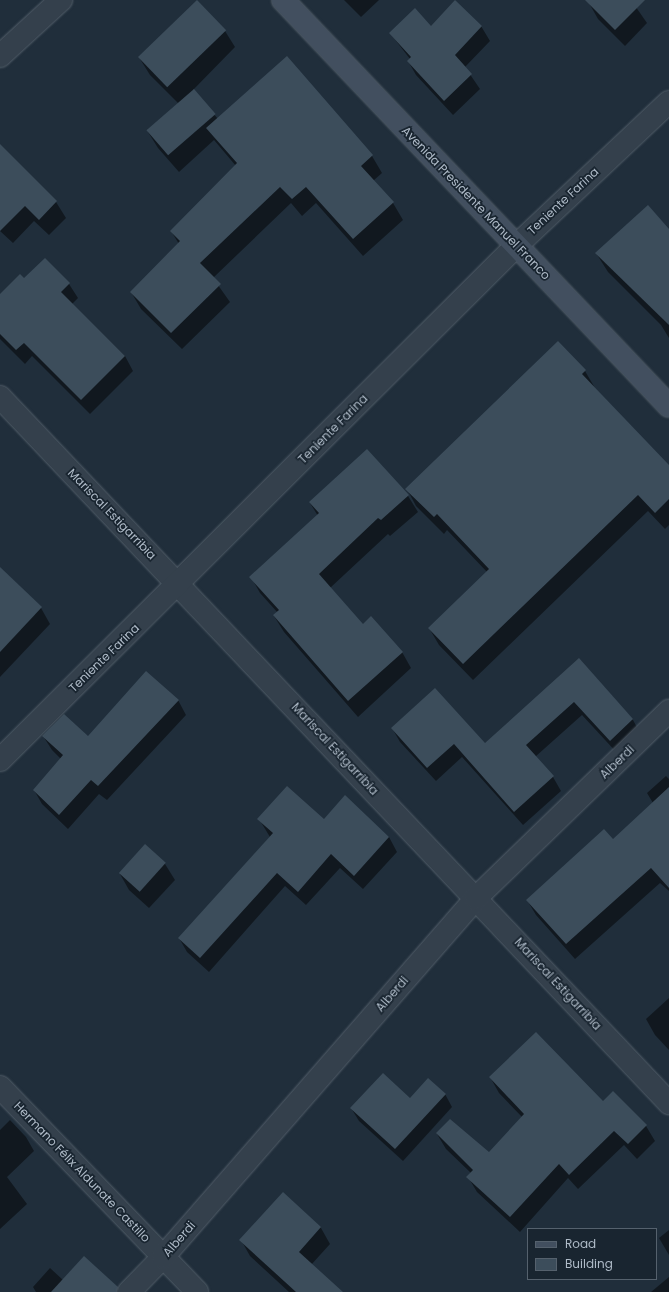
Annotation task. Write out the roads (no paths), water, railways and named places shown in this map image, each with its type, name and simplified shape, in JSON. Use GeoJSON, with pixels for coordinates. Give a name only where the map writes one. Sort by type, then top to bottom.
{"type":"FeatureCollection","features":[{"type":"Feature","properties":{"kind":"main road","name":"Avenida Presidente Manuel Franco"},"geometry":{"type":"LineString","coordinates":[[283,0],[669,406]]}},
{"type":"Feature","properties":{"kind":"street"},"geometry":{"type":"LineString","coordinates":[[0,56],[61,0]]}},
{"type":"Feature","properties":{"kind":"street","name":"Teniente Farina"},"geometry":{"type":"LineString","coordinates":[[0,760],[179,584],[516,246],[669,102]]}},
{"type":"Feature","properties":{"kind":"street","name":"Mariscal Estigarribia"},"geometry":{"type":"LineString","coordinates":[[0,397],[669,1102]]}},
{"type":"Feature","properties":{"kind":"street","name":"Alberdi"},"geometry":{"type":"LineString","coordinates":[[129,1292],[163,1257],[476,898],[669,711]]}},
{"type":"Feature","properties":{"kind":"street","name":"Hermano Félix Aldunate Castillo"},"geometry":{"type":"LineString","coordinates":[[0,1087],[197,1292]]}}]}
